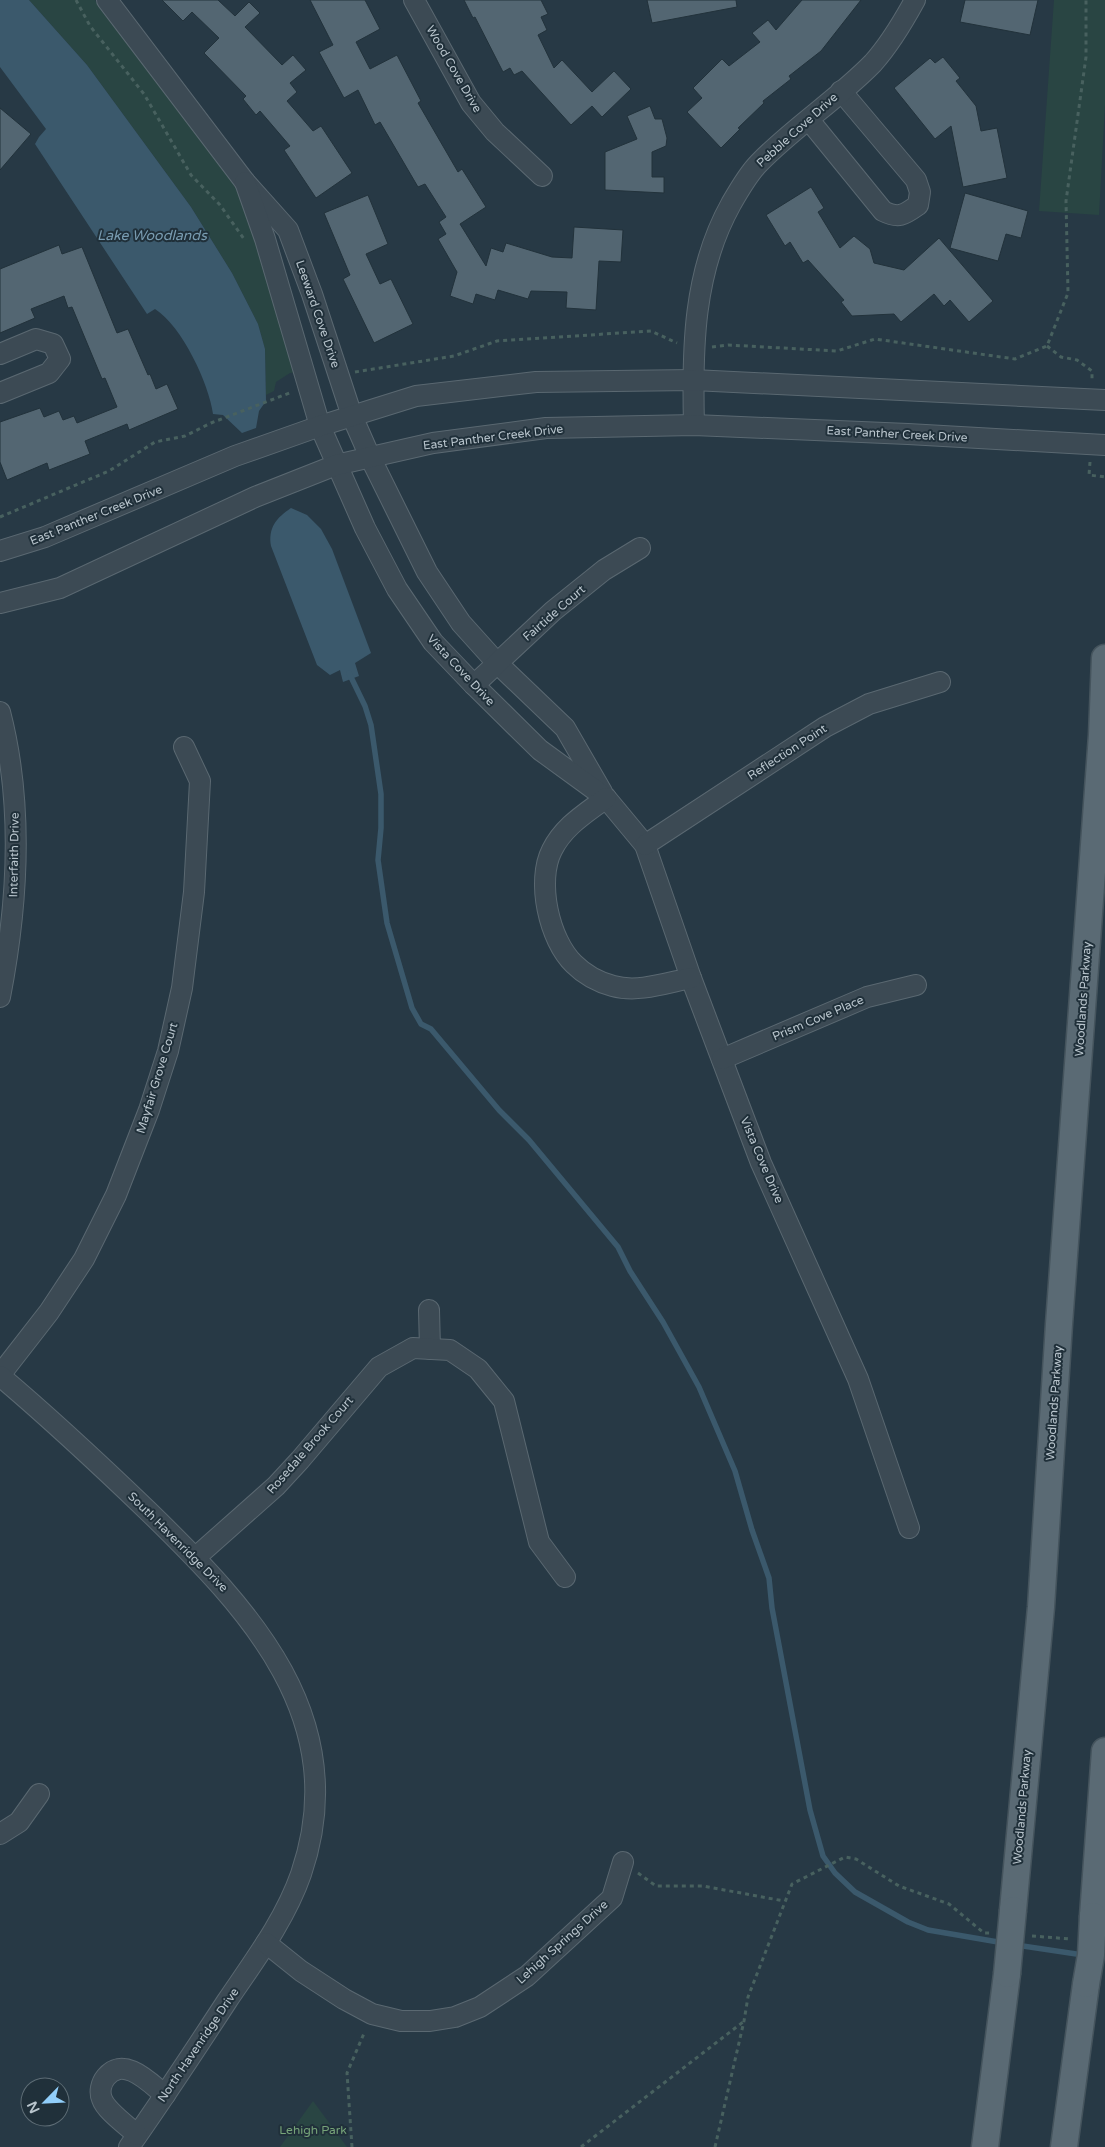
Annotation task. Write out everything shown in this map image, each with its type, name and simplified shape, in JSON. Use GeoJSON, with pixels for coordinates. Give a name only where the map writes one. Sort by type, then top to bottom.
{"type":"FeatureCollection","features":[{"type":"Feature","properties":{"kind":"main road","name":"Woodlands Parkway"},"geometry":{"type":"LineString","coordinates":[[985,2147],[1007,1974],[1041,1607],[1059,1324],[1101,744],[1105,658]]}},
{"type":"Feature","properties":{"kind":"main road"},"geometry":{"type":"LineString","coordinates":[[1064,2147],[1091,1955],[1105,1751]]}},
{"type":"Feature","properties":{"kind":"street","name":"Leeward Cove Drive"},"geometry":{"type":"LineString","coordinates":[[107,0],[245,182],[288,230],[312,294],[352,416],[370,457]]}},
{"type":"Feature","properties":{"kind":"street","name":"Wood Cove Drive"},"geometry":{"type":"LineString","coordinates":[[414,0],[471,103],[495,132],[542,176]]}},
{"type":"Feature","properties":{"kind":"street","name":"Pebble Cove Drive"},"geometry":{"type":"LineString","coordinates":[[694,425],[693,380],[700,291],[706,263],[718,228],[757,164],[873,63],[898,31],[915,0]]}},
{"type":"Feature","properties":{"kind":"street"},"geometry":{"type":"LineString","coordinates":[[809,120],[883,211],[894,216],[906,214],[918,205],[920,192],[916,180],[840,91]]}},
{"type":"Feature","properties":{"kind":"street","name":"Leeward Cove Drive"},"geometry":{"type":"LineString","coordinates":[[245,182],[265,239],[320,426]]}},
{"type":"Feature","properties":{"kind":"street"},"geometry":{"type":"LineString","coordinates":[[0,354],[36,339],[53,344],[60,360],[49,373],[0,393]]}},
{"type":"Feature","properties":{"kind":"street","name":"East Panther Creek Drive"},"geometry":{"type":"LineString","coordinates":[[0,552],[45,537],[236,456],[320,426],[416,396],[536,382],[693,380],[1105,400]]}},
{"type":"Feature","properties":{"kind":"street","name":"East Panther Creek Drive"},"geometry":{"type":"LineString","coordinates":[[0,603],[60,588],[255,497],[336,465],[433,443],[546,428],[694,425],[1105,445]]}},
{"type":"Feature","properties":{"kind":"street","name":"Vista Cove Drive"},"geometry":{"type":"LineString","coordinates":[[320,426],[365,528],[398,589],[433,642],[540,750],[606,798]]}},
{"type":"Feature","properties":{"kind":"street","name":"Vista Cove Drive"},"geometry":{"type":"LineString","coordinates":[[370,457],[427,572],[461,623],[497,663],[565,728],[606,798],[645,844],[691,978],[762,1163],[858,1379],[910,1528]]}},
{"type":"Feature","properties":{"kind":"street","name":"Fairtide Court"},"geometry":{"type":"LineString","coordinates":[[474,685],[552,611],[604,570],[640,548]]}},
{"type":"Feature","properties":{"kind":"street","name":"Reflection Point"},"geometry":{"type":"LineString","coordinates":[[645,844],[825,727],[868,704],[940,682]]}},
{"type":"Feature","properties":{"kind":"street","name":"Interfaith Drive"},"geometry":{"type":"LineString","coordinates":[[0,712],[10,756],[14,796],[16,867],[9,944],[0,997]]}},
{"type":"Feature","properties":{"kind":"street","name":"Mayfair Grove Court"},"geometry":{"type":"LineString","coordinates":[[0,1375],[49,1312],[84,1259],[116,1195],[149,1110],[168,1051],[182,988],[194,892],[200,781],[184,746]]}},
{"type":"Feature","properties":{"kind":"street"},"geometry":{"type":"LineString","coordinates":[[606,798],[564,830],[551,852],[546,875],[545,897],[551,921],[560,944],[572,963],[590,977],[614,986],[643,988],[691,978]]}},
{"type":"Feature","properties":{"kind":"street","name":"Prism Cove Place"},"geometry":{"type":"LineString","coordinates":[[722,1059],[867,997],[916,985]]}},
{"type":"Feature","properties":{"kind":"street"},"geometry":{"type":"LineString","coordinates":[[428,1310],[430,1349]]}},
{"type":"Feature","properties":{"kind":"street","name":"Rosedale Brook Court"},"geometry":{"type":"LineString","coordinates":[[196,1557],[276,1486],[379,1367],[413,1348],[450,1350],[478,1369],[504,1401],[539,1542],[549,1558],[565,1577]]}},
{"type":"Feature","properties":{"kind":"street","name":"South Havenridge Drive"},"geometry":{"type":"LineString","coordinates":[[0,1375],[44,1413],[196,1557],[256,1629],[276,1660],[296,1698],[305,1720],[312,1749],[316,1778],[315,1808],[310,1840],[300,1876],[266,1943]]}},
{"type":"Feature","properties":{"kind":"street"},"geometry":{"type":"LineString","coordinates":[[0,1834],[19,1822],[39,1794]]}},
{"type":"Feature","properties":{"kind":"street","name":"Lehigh Springs Drive"},"geometry":{"type":"LineString","coordinates":[[266,1943],[301,1971],[344,1999],[372,2014],[401,2021],[430,2021],[455,2017],[480,2007],[527,1976],[612,1898],[623,1862]]}},
{"type":"Feature","properties":{"kind":"street","name":"North Havenridge Drive"},"geometry":{"type":"LineString","coordinates":[[133,2141],[266,1943]]}},
{"type":"Feature","properties":{"kind":"street"},"geometry":{"type":"LineString","coordinates":[[133,2141],[102,2100],[102,2085],[105,2078],[116,2070],[130,2070],[165,2095]]}},
{"type":"Feature","properties":{"kind":"path"},"geometry":{"type":"LineString","coordinates":[[76,0],[90,26],[144,94],[191,175],[220,205],[247,244]]}},
{"type":"Feature","properties":{"kind":"path"},"geometry":{"type":"LineString","coordinates":[[338,374],[454,356],[498,341],[651,332],[672,342],[695,348],[728,345],[837,351],[875,339],[1015,359],[1047,346],[1068,293],[1066,201],[1086,57],[1086,0]]}},
{"type":"Feature","properties":{"kind":"path"},"geometry":{"type":"LineString","coordinates":[[0,517],[109,471],[155,442],[185,436],[211,423],[288,394],[309,384]]}},
{"type":"Feature","properties":{"kind":"path"},"geometry":{"type":"LineString","coordinates":[[288,386],[288,394]]}},
{"type":"Feature","properties":{"kind":"path"},"geometry":{"type":"LineString","coordinates":[[715,2147],[748,1997],[784,1900],[792,1884],[845,1857],[856,1859],[898,1886],[949,1904],[984,1933],[993,1933]]}},
{"type":"Feature","properties":{"kind":"path"},"geometry":{"type":"LineString","coordinates":[[623,1862],[656,1886],[703,1886],[784,1900]]}},
{"type":"Feature","properties":{"kind":"path"},"geometry":{"type":"LineString","coordinates":[[1030,1936],[1077,1939]]}},
{"type":"Feature","properties":{"kind":"path"},"geometry":{"type":"LineString","coordinates":[[352,2147],[347,2073],[372,2014]]}},
{"type":"Feature","properties":{"kind":"path"},"geometry":{"type":"LineString","coordinates":[[581,2147],[744,2021]]}},
{"type":"Feature","properties":{"kind":"green space"},"geometry":{"type":"Polygon","coordinates":[[[29,0],[95,0],[103,13],[209,146],[233,183],[253,225],[297,372],[290,373],[276,382],[274,391],[266,395],[265,349],[258,324],[232,273],[191,207],[87,65],[29,0]]]}},
{"type":"Feature","properties":{"kind":"green space"},"geometry":{"type":"Polygon","coordinates":[[[1054,0],[1105,0],[1105,105],[1099,215],[1039,211],[1054,0]]]}},
{"type":"Feature","properties":{"kind":"green space","name":"Lehigh Park"},"geometry":{"type":"Polygon","coordinates":[[[313,2101],[347,2147],[280,2147],[313,2101]]]}},
{"type":"Feature","properties":{"kind":"water","name":"Lake Woodlands"},"geometry":{"type":"Polygon","coordinates":[[[0,0],[29,0],[87,65],[191,207],[232,273],[258,324],[265,349],[266,401],[259,411],[256,428],[242,433],[223,415],[213,414],[200,372],[175,328],[155,309],[147,314],[35,144],[46,129],[0,67],[0,0]]]}},
{"type":"Feature","properties":{"kind":"water"},"geometry":{"type":"Polygon","coordinates":[[[291,508],[307,515],[321,529],[332,549],[371,653],[355,663],[359,676],[343,682],[340,670],[330,675],[317,665],[271,546],[270,540],[274,524],[291,508]]]}},
{"type":"Feature","properties":{"kind":"building"},"geometry":{"type":"Polygon","coordinates":[[[162,0],[218,0],[235,16],[249,2],[260,13],[245,27],[282,65],[293,55],[306,70],[290,83],[297,92],[287,101],[313,131],[321,126],[352,173],[316,198],[284,150],[290,146],[260,111],[256,115],[243,99],[246,96],[204,53],[219,38],[192,12],[183,21],[162,0]]]}},
{"type":"Feature","properties":{"kind":"building"},"geometry":{"type":"Polygon","coordinates":[[[310,0],[365,0],[380,29],[356,42],[370,69],[397,55],[421,101],[418,103],[458,172],[462,169],[486,207],[460,224],[486,266],[491,248],[503,252],[506,243],[552,257],[572,258],[574,227],[623,230],[621,262],[599,261],[596,310],[566,308],[567,292],[531,291],[528,299],[498,290],[495,300],[476,294],[473,304],[450,296],[457,272],[438,239],[446,234],[439,222],[446,217],[425,184],[418,187],[380,122],[375,125],[358,90],[344,98],[319,52],[333,45],[310,0]]]}},
{"type":"Feature","properties":{"kind":"building"},"geometry":{"type":"Polygon","coordinates":[[[464,0],[541,0],[548,14],[541,17],[547,30],[538,35],[554,68],[562,60],[592,92],[614,71],[631,89],[602,117],[592,106],[571,125],[522,71],[514,75],[510,68],[503,72],[475,17],[473,18],[464,0]]]}},
{"type":"Feature","properties":{"kind":"building"},"geometry":{"type":"Polygon","coordinates":[[[647,0],[736,0],[737,7],[652,23],[647,0]]]}},
{"type":"Feature","properties":{"kind":"building"},"geometry":{"type":"Polygon","coordinates":[[[802,0],[861,0],[821,51],[789,76],[791,79],[763,101],[764,103],[738,128],[740,129],[721,148],[687,112],[702,98],[693,88],[722,59],[729,66],[760,42],[752,33],[768,20],[776,30],[802,0]]]}},
{"type":"Feature","properties":{"kind":"building"},"geometry":{"type":"Polygon","coordinates":[[[965,0],[1038,0],[1030,35],[960,22],[965,0]]]}},
{"type":"Feature","properties":{"kind":"building"},"geometry":{"type":"Polygon","coordinates":[[[943,57],[960,78],[956,81],[976,106],[981,131],[997,128],[1007,178],[963,187],[951,126],[935,139],[894,88],[930,58],[935,63],[943,57]]]}},
{"type":"Feature","properties":{"kind":"building"},"geometry":{"type":"Polygon","coordinates":[[[650,106],[655,119],[662,119],[667,138],[666,146],[652,152],[652,177],[664,177],[664,193],[605,190],[605,152],[637,139],[627,116],[650,106]]]}},
{"type":"Feature","properties":{"kind":"building"},"geometry":{"type":"Polygon","coordinates":[[[0,108],[31,134],[0,170],[0,108]]]}},
{"type":"Feature","properties":{"kind":"building"},"geometry":{"type":"Polygon","coordinates":[[[811,187],[824,208],[818,212],[840,248],[854,236],[870,249],[874,263],[904,270],[939,238],[993,301],[969,322],[950,300],[944,306],[934,294],[901,322],[894,314],[852,316],[841,302],[844,300],[808,260],[803,263],[790,242],[785,246],[766,215],[811,187]]]}},
{"type":"Feature","properties":{"kind":"building"},"geometry":{"type":"Polygon","coordinates":[[[965,193],[1028,211],[1021,238],[1006,234],[998,261],[950,248],[965,193]]]}},
{"type":"Feature","properties":{"kind":"building"},"geometry":{"type":"Polygon","coordinates":[[[368,195],[388,244],[366,254],[380,284],[391,279],[413,324],[374,343],[343,279],[350,275],[324,213],[368,195]]]}},
{"type":"Feature","properties":{"kind":"building"},"geometry":{"type":"Polygon","coordinates":[[[59,245],[62,254],[82,247],[117,333],[128,329],[156,389],[167,384],[178,409],[129,430],[127,424],[85,441],[90,454],[49,470],[47,463],[7,480],[0,462],[0,422],[40,408],[44,417],[59,411],[63,420],[74,416],[77,423],[117,407],[105,378],[102,379],[72,307],[68,308],[64,296],[31,309],[35,318],[0,333],[0,269],[59,245]]]}},
{"type":"Feature","properties":{"kind":"waterway"},"geometry":{"type":"LineString","coordinates":[[349,673],[365,706],[371,725],[381,794],[381,828],[378,860],[387,923],[412,1008],[421,1024],[431,1029],[499,1110],[529,1140],[618,1247],[630,1271],[663,1322],[699,1387],[735,1471],[752,1530],[769,1578],[772,1608],[810,1810],[823,1856],[835,1873],[855,1892],[908,1922],[928,1930],[1004,1943]]}},
{"type":"Feature","properties":{"kind":"waterway"},"geometry":{"type":"LineString","coordinates":[[1016,1945],[1083,1955]]}}]}
